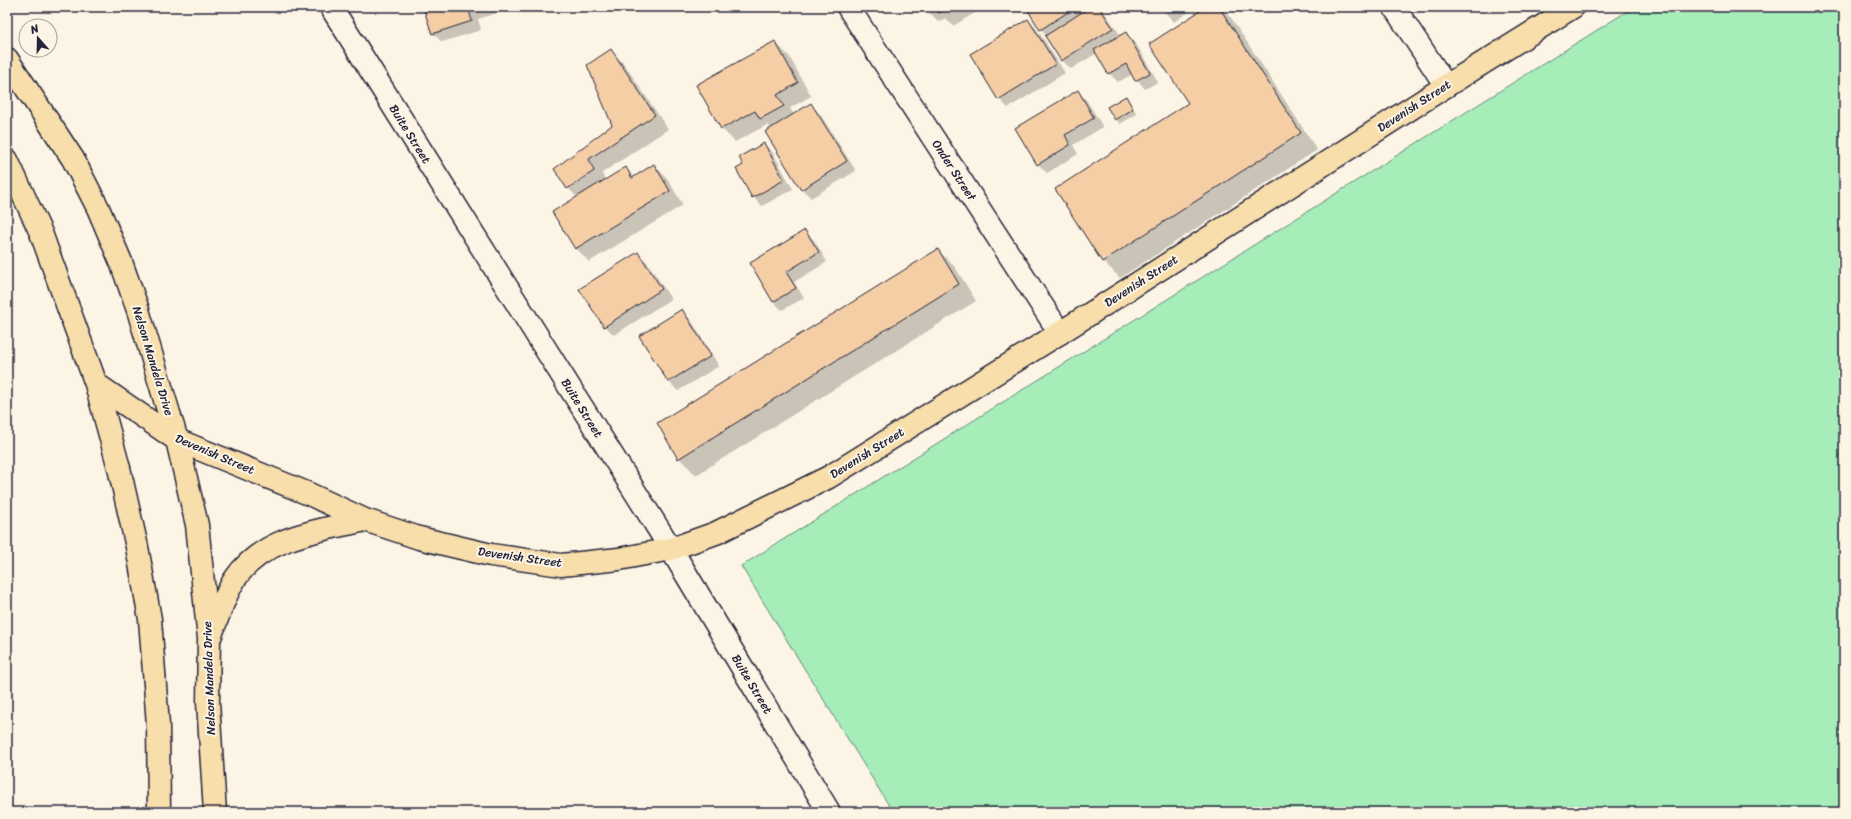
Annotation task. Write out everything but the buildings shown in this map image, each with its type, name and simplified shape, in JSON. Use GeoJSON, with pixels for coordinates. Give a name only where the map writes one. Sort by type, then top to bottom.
{"type":"FeatureCollection","features":[{"type":"Feature","properties":{"kind":"main road","name":"Devenish Street"},"geometry":{"type":"LineString","coordinates":[[96,384],[177,440],[309,494],[365,520],[419,538],[491,555],[561,565],[619,559],[671,549],[716,533],[829,477],[1060,333],[1446,86],[1573,7]]}},
{"type":"Feature","properties":{"kind":"main road","name":"Nelson Mandela Drive"},"geometry":{"type":"LineString","coordinates":[[7,59],[73,159],[98,208],[121,262],[138,310],[177,440],[198,525],[209,639],[208,702],[215,810]]}},
{"type":"Feature","properties":{"kind":"main road"},"geometry":{"type":"LineString","coordinates":[[7,160],[41,232],[96,384],[119,468],[150,619],[158,725],[159,812]]}},
{"type":"Feature","properties":{"kind":"main road"},"geometry":{"type":"LineString","coordinates":[[209,639],[224,599],[234,580],[244,567],[260,553],[287,539],[365,520]]}},
{"type":"Feature","properties":{"kind":"street","name":"Buite Street"},"geometry":{"type":"LineString","coordinates":[[331,7],[671,549],[829,812]]}},
{"type":"Feature","properties":{"kind":"street","name":"Onder Street"},"geometry":{"type":"LineString","coordinates":[[848,7],[1060,333]]}},
{"type":"Feature","properties":{"kind":"street"},"geometry":{"type":"LineString","coordinates":[[1394,7],[1446,86]]}},
{"type":"Feature","properties":{"kind":"green space"},"geometry":{"type":"Polygon","coordinates":[[[1634,7],[1844,7],[1844,812],[893,812],[741,566],[1634,7]]]}}]}
